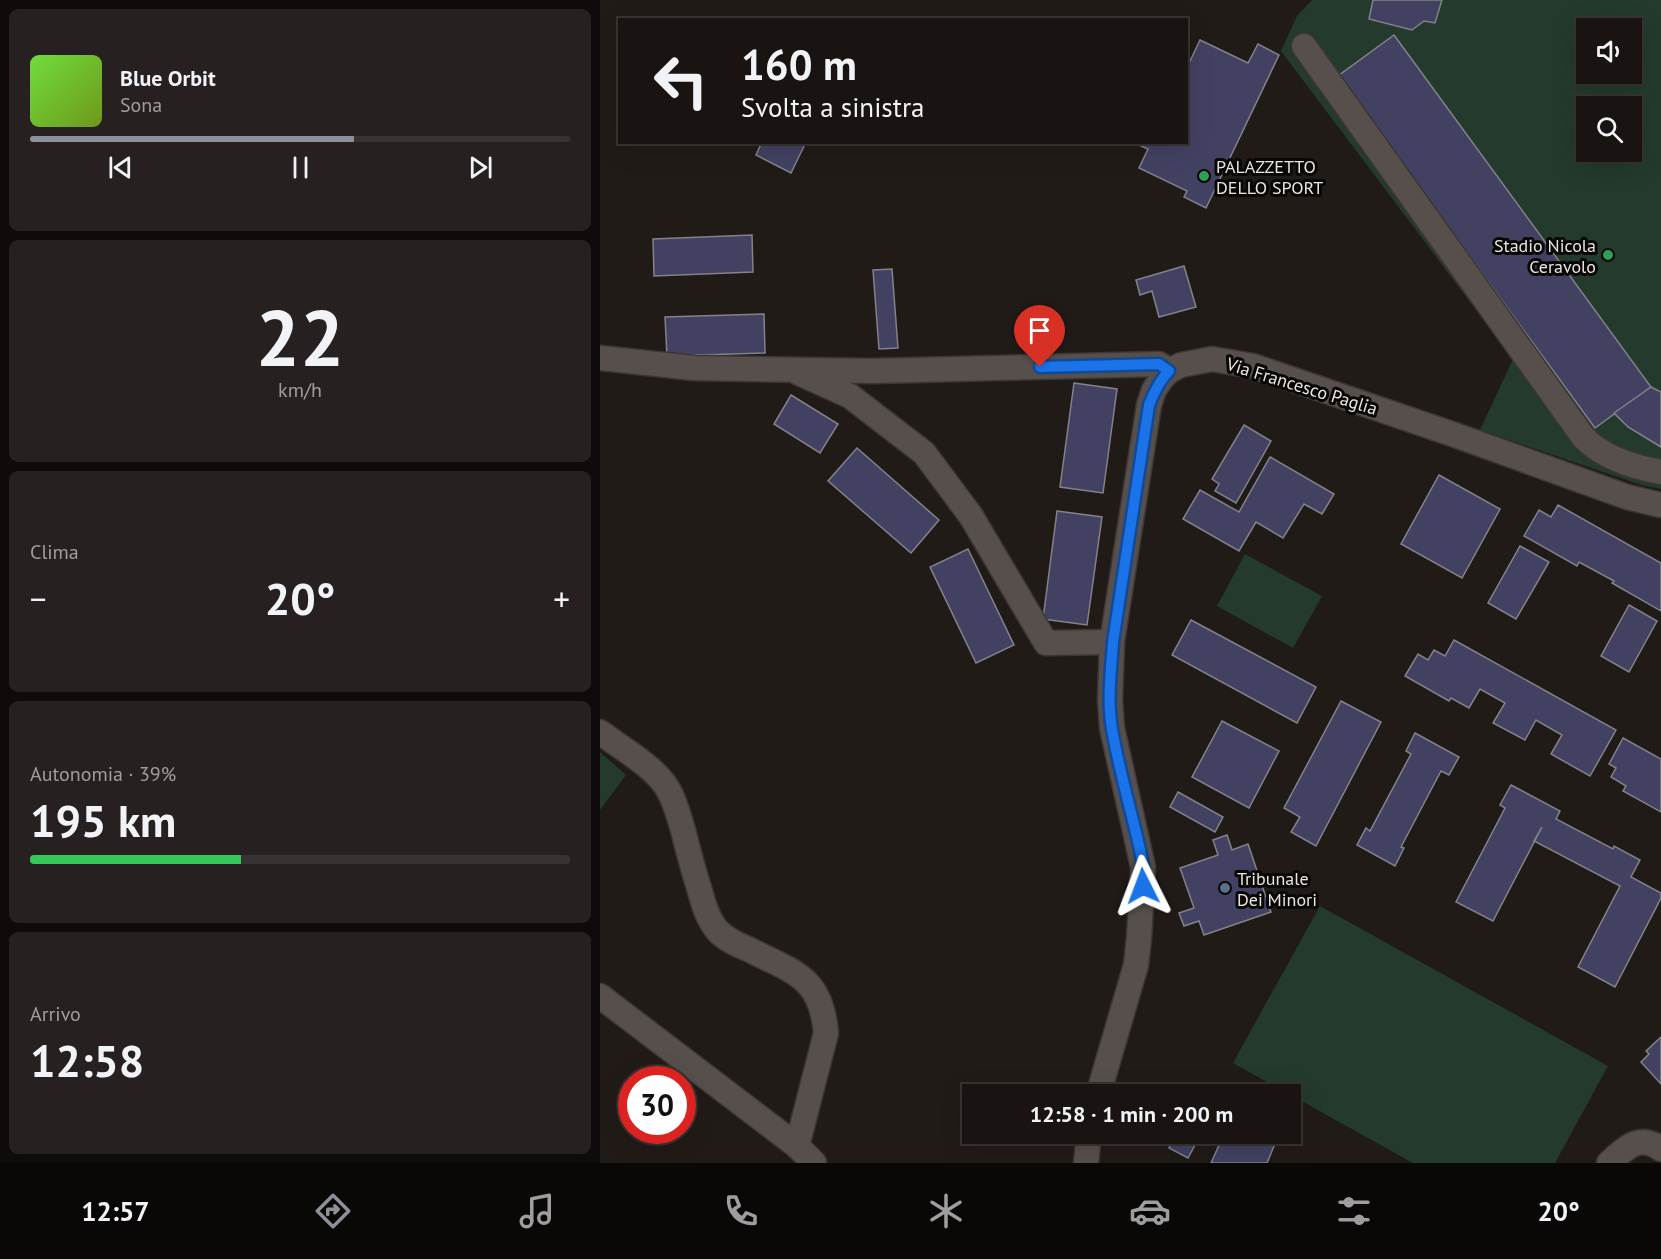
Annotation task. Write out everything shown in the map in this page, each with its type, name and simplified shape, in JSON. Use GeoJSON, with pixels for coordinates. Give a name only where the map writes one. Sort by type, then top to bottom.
{"type":"FeatureCollection","features":[{"type":"Feature","properties":{"kind":"street"},"geometry":{"type":"LineString","coordinates":[[1304,46],[1584,438],[1602,453],[1661,472]]}},
{"type":"Feature","properties":{"kind":"street"},"geometry":{"type":"LineString","coordinates":[[600,358],[694,368],[872,371],[1159,364],[1169,371],[1154,390],[1149,405],[1113,642],[1110,700],[1112,728],[1140,850],[1143,886],[1136,965],[1101,1084]]}},
{"type":"Feature","properties":{"kind":"street","name":"Via Francesco Paglia"},"geometry":{"type":"LineString","coordinates":[[1169,371],[1188,363],[1212,358],[1253,366],[1627,497],[1661,505]]}},
{"type":"Feature","properties":{"kind":"street"},"geometry":{"type":"LineString","coordinates":[[791,369],[850,396],[924,453],[971,516],[1046,643],[1113,642]]}},
{"type":"Feature","properties":{"kind":"street"},"geometry":{"type":"LineString","coordinates":[[600,732],[647,766],[669,790],[676,806],[703,903],[715,928],[725,938],[796,974],[811,986],[819,998],[826,1033],[797,1146]]}},
{"type":"Feature","properties":{"kind":"street"},"geometry":{"type":"LineString","coordinates":[[600,996],[797,1146],[814,1163]]}},
{"type":"Feature","properties":{"kind":"street"},"geometry":{"type":"LineString","coordinates":[[1610,1163],[1624,1150],[1638,1142],[1646,1142],[1661,1149]]}},
{"type":"Feature","properties":{"kind":"street"},"geometry":{"type":"LineString","coordinates":[[1086,1163],[1088,1144]]}},
{"type":"Feature","properties":{"kind":"green space","name":"Stadio Nicola Ceravolo"},"geometry":{"type":"Polygon","coordinates":[[[1312,0],[1373,0],[1369,19],[1412,30],[1424,21],[1435,23],[1442,0],[1661,0],[1661,392],[1651,387],[1394,35],[1338,76],[1614,413],[1628,427],[1661,447],[1661,489],[1641,485],[1480,430],[1513,359],[1281,51],[1297,16],[1312,0]]]}},
{"type":"Feature","properties":{"kind":"green space"},"geometry":{"type":"Polygon","coordinates":[[[1245,554],[1322,596],[1293,648],[1217,606],[1245,554]]]}},
{"type":"Feature","properties":{"kind":"green space"},"geometry":{"type":"Polygon","coordinates":[[[600,752],[626,775],[600,810],[600,752]]]}},
{"type":"Feature","properties":{"kind":"green space"},"geometry":{"type":"Polygon","coordinates":[[[1320,906],[1608,1066],[1555,1163],[1413,1163],[1301,1101],[1301,1084],[1271,1084],[1233,1063],[1320,906]]]}},
{"type":"Feature","properties":{"kind":"building"},"geometry":{"type":"Polygon","coordinates":[[[1373,0],[1442,0],[1435,23],[1424,21],[1412,30],[1369,19],[1373,0]]]}},
{"type":"Feature","properties":{"kind":"building"},"geometry":{"type":"Polygon","coordinates":[[[1394,35],[1651,387],[1595,428],[1338,76],[1394,35]]]}},
{"type":"Feature","properties":{"kind":"building"},"geometry":{"type":"Polygon","coordinates":[[[1200,40],[1248,63],[1258,44],[1279,55],[1206,208],[1184,197],[1187,191],[1139,168],[1148,149],[1139,144],[1188,144],[1188,60],[1190,61],[1200,40]]]}},
{"type":"Feature","properties":{"kind":"building"},"geometry":{"type":"Polygon","coordinates":[[[761,144],[805,144],[791,173],[756,155],[761,144]]]}},
{"type":"Feature","properties":{"kind":"building"},"geometry":{"type":"Polygon","coordinates":[[[752,235],[753,272],[654,276],[653,239],[752,235]]]}},
{"type":"Feature","properties":{"kind":"building"},"geometry":{"type":"Polygon","coordinates":[[[1184,266],[1196,307],[1159,317],[1152,291],[1140,295],[1136,280],[1184,266]]]}},
{"type":"Feature","properties":{"kind":"building"},"geometry":{"type":"Polygon","coordinates":[[[892,269],[898,348],[879,349],[873,270],[892,269]]]}},
{"type":"Feature","properties":{"kind":"building"},"geometry":{"type":"Polygon","coordinates":[[[764,314],[765,353],[667,356],[665,317],[764,314]]]}},
{"type":"Feature","properties":{"kind":"building"},"geometry":{"type":"Polygon","coordinates":[[[1074,383],[1117,389],[1103,493],[1060,487],[1074,383]]]}},
{"type":"Feature","properties":{"kind":"building"},"geometry":{"type":"Polygon","coordinates":[[[1651,387],[1661,392],[1661,447],[1628,427],[1614,413],[1651,387]]]}},
{"type":"Feature","properties":{"kind":"building"},"geometry":{"type":"Polygon","coordinates":[[[791,395],[838,424],[820,453],[774,424],[791,395]]]}},
{"type":"Feature","properties":{"kind":"building"},"geometry":{"type":"Polygon","coordinates":[[[1244,425],[1271,441],[1236,503],[1215,491],[1219,484],[1212,479],[1244,425]]]}},
{"type":"Feature","properties":{"kind":"building"},"geometry":{"type":"Polygon","coordinates":[[[857,448],[939,520],[911,553],[828,481],[857,448]]]}},
{"type":"Feature","properties":{"kind":"building"},"geometry":{"type":"Polygon","coordinates":[[[1270,457],[1334,494],[1322,514],[1304,504],[1283,538],[1256,522],[1239,551],[1183,519],[1200,490],[1239,512],[1270,457]]]}},
{"type":"Feature","properties":{"kind":"building"},"geometry":{"type":"Polygon","coordinates":[[[1439,475],[1500,509],[1462,578],[1401,544],[1439,475]]]}},
{"type":"Feature","properties":{"kind":"building"},"geometry":{"type":"Polygon","coordinates":[[[1558,505],[1661,563],[1661,611],[1612,583],[1614,581],[1579,562],[1577,566],[1524,536],[1539,510],[1551,517],[1558,505]]]}},
{"type":"Feature","properties":{"kind":"building"},"geometry":{"type":"Polygon","coordinates":[[[1057,511],[1102,517],[1087,625],[1043,619],[1057,511]]]}},
{"type":"Feature","properties":{"kind":"building"},"geometry":{"type":"Polygon","coordinates":[[[1520,546],[1549,562],[1516,619],[1488,603],[1520,546]]]}},
{"type":"Feature","properties":{"kind":"building"},"geometry":{"type":"Polygon","coordinates":[[[968,549],[1014,645],[976,663],[930,567],[968,549]]]}},
{"type":"Feature","properties":{"kind":"building"},"geometry":{"type":"Polygon","coordinates":[[[1629,605],[1657,621],[1629,672],[1601,656],[1629,605]]]}},
{"type":"Feature","properties":{"kind":"building"},"geometry":{"type":"Polygon","coordinates":[[[1191,620],[1316,687],[1297,723],[1172,655],[1191,620]]]}},
{"type":"Feature","properties":{"kind":"building"},"geometry":{"type":"Polygon","coordinates":[[[1454,640],[1616,730],[1590,776],[1551,754],[1562,735],[1536,720],[1525,740],[1493,723],[1505,703],[1480,689],[1469,708],[1451,698],[1449,701],[1405,676],[1418,654],[1428,660],[1434,650],[1445,656],[1454,640]]]}},
{"type":"Feature","properties":{"kind":"building"},"geometry":{"type":"Polygon","coordinates":[[[1341,701],[1381,722],[1316,846],[1291,832],[1300,817],[1284,808],[1341,701]]]}},
{"type":"Feature","properties":{"kind":"building"},"geometry":{"type":"Polygon","coordinates":[[[1222,721],[1279,751],[1249,808],[1192,777],[1222,721]]]}},
{"type":"Feature","properties":{"kind":"building"},"geometry":{"type":"Polygon","coordinates":[[[1415,733],[1459,757],[1449,775],[1441,771],[1401,847],[1404,848],[1395,866],[1357,845],[1366,828],[1370,831],[1411,754],[1406,751],[1415,733]]]}},
{"type":"Feature","properties":{"kind":"building"},"geometry":{"type":"Polygon","coordinates":[[[1623,738],[1661,759],[1661,812],[1623,791],[1626,786],[1611,777],[1616,768],[1609,764],[1623,738]]]}},
{"type":"Feature","properties":{"kind":"building"},"geometry":{"type":"Polygon","coordinates":[[[1511,785],[1560,811],[1556,819],[1613,849],[1614,846],[1640,860],[1631,877],[1661,893],[1661,898],[1615,987],[1578,967],[1620,886],[1535,841],[1493,921],[1456,902],[1505,808],[1500,805],[1511,785]]]}},
{"type":"Feature","properties":{"kind":"building"},"geometry":{"type":"Polygon","coordinates":[[[1178,792],[1223,817],[1215,832],[1170,807],[1178,792]]]}},
{"type":"Feature","properties":{"kind":"building","name":"Tribunale Dei Minori"},"geometry":{"type":"Polygon","coordinates":[[[1227,835],[1232,850],[1248,844],[1271,912],[1204,935],[1199,921],[1184,926],[1179,913],[1194,908],[1180,868],[1218,855],[1213,840],[1227,835]]]}},
{"type":"Feature","properties":{"kind":"building"},"geometry":{"type":"Polygon","coordinates":[[[1661,1037],[1661,1084],[1641,1062],[1649,1054],[1646,1051],[1661,1037]]]}},
{"type":"Feature","properties":{"kind":"building"},"geometry":{"type":"Polygon","coordinates":[[[1171,1144],[1196,1144],[1188,1158],[1169,1148],[1171,1144]]]}},
{"type":"Feature","properties":{"kind":"building"},"geometry":{"type":"Polygon","coordinates":[[[1220,1144],[1275,1144],[1267,1163],[1211,1163],[1220,1144]]]}},
{"type":"Feature","properties":{"kind":"place","name":"PALAZZETTO DELLO SPORT"},"geometry":{"type":"Point","coordinates":[1204,176]}},
{"type":"Feature","properties":{"kind":"place","name":"Stadio Nicola Ceravolo"},"geometry":{"type":"Point","coordinates":[1608,255]}},
{"type":"Feature","properties":{"kind":"place","name":"Tribunale Dei Minori"},"geometry":{"type":"Point","coordinates":[1225,888]}},
{"type":"Feature","properties":{"kind":"route"},"geometry":{"type":"LineString","coordinates":[[1040,367],[1159,364],[1169,371],[1154,390],[1149,405],[1113,642],[1110,681],[1112,728],[1140,850],[1143,886]]}}]}
